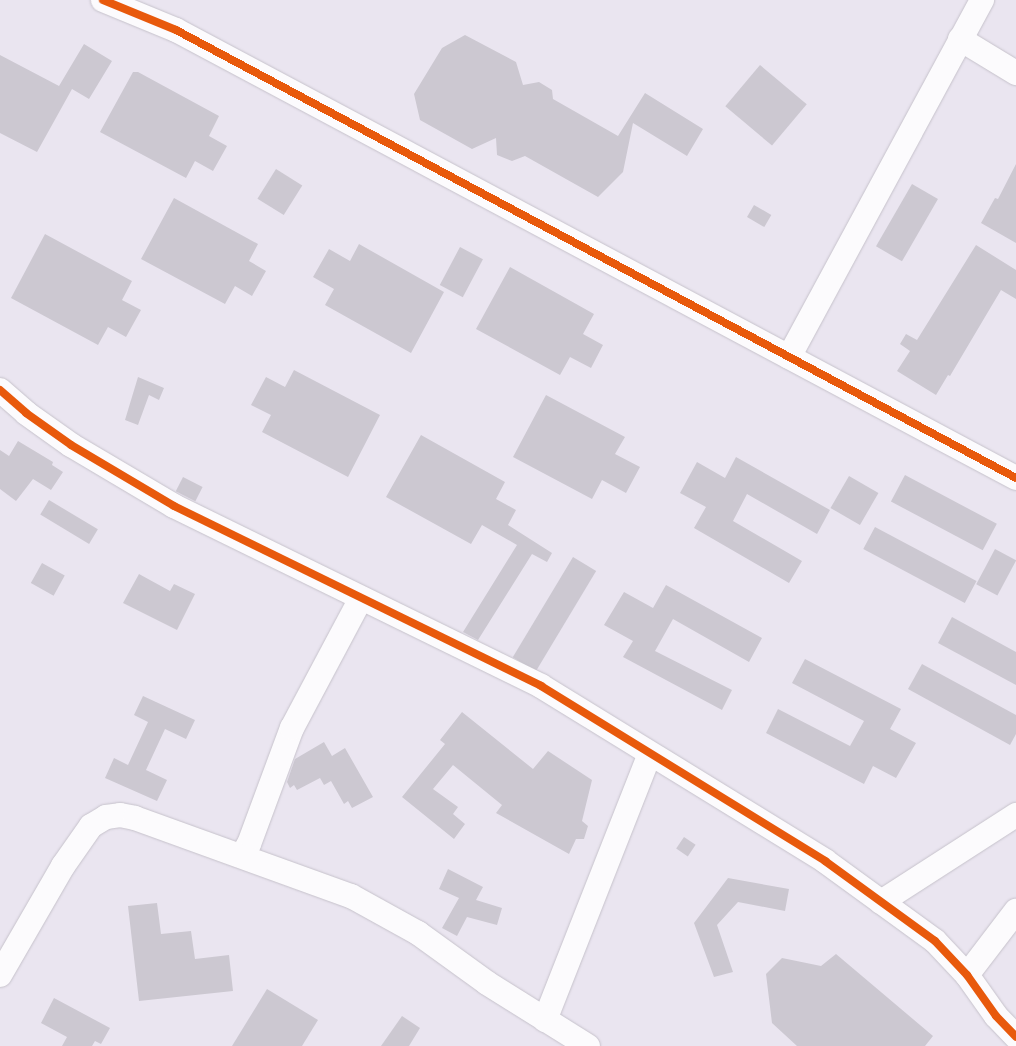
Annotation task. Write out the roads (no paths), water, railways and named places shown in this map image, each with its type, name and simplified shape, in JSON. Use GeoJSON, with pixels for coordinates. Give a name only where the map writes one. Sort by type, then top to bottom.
{"type":"FeatureCollection","features":[{"type":"Feature","properties":{"kind":"street"},"geometry":{"type":"LineString","coordinates":[[103,0],[176,30],[1016,478]]}},
{"type":"Feature","properties":{"kind":"street"},"geometry":{"type":"LineString","coordinates":[[789,356],[982,0]]}},
{"type":"Feature","properties":{"kind":"street"},"geometry":{"type":"LineString","coordinates":[[960,39],[1016,73]]}},
{"type":"Feature","properties":{"kind":"street"},"geometry":{"type":"LineString","coordinates":[[0,390],[26,413],[71,445],[174,506],[541,686],[825,861],[935,941],[967,975],[981,997],[1016,1038]]}},
{"type":"Feature","properties":{"kind":"street"},"geometry":{"type":"LineString","coordinates":[[242,855],[249,844],[292,728],[361,598]]}},
{"type":"Feature","properties":{"kind":"street"},"geometry":{"type":"LineString","coordinates":[[546,1020],[650,754]]}},
{"type":"Feature","properties":{"kind":"street"},"geometry":{"type":"LineString","coordinates":[[881,902],[1016,814]]}},
{"type":"Feature","properties":{"kind":"street"},"geometry":{"type":"LineString","coordinates":[[0,975],[63,866],[91,826],[106,817],[120,815],[135,818],[242,855],[296,878],[352,896],[418,933],[487,983],[588,1046]]}},
{"type":"Feature","properties":{"kind":"street"},"geometry":{"type":"LineString","coordinates":[[967,975],[1016,911]]}}]}
